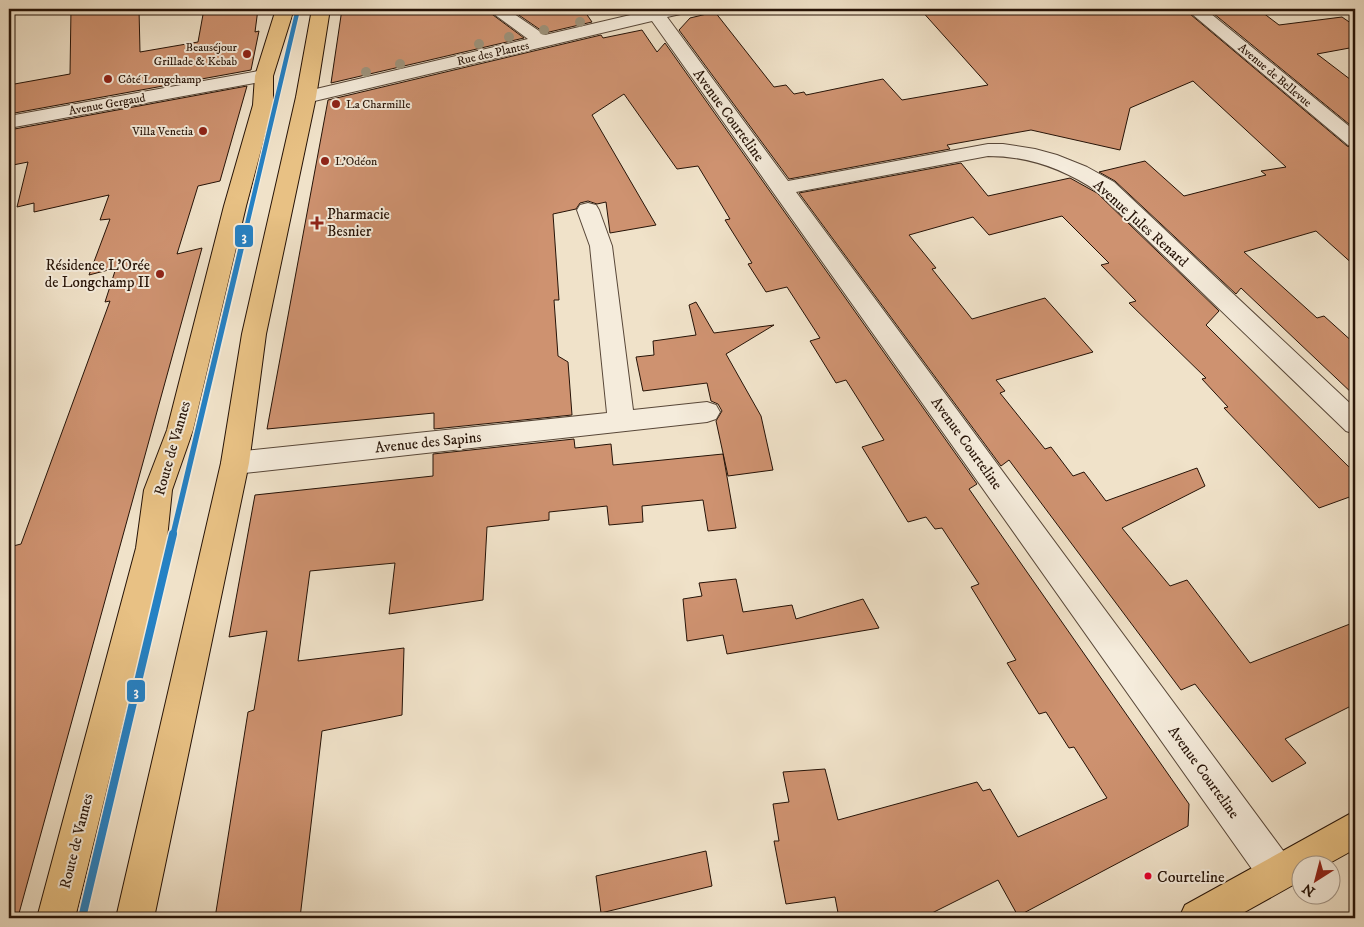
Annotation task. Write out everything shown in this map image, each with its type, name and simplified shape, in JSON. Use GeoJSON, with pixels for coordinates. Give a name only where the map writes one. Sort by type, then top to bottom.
{"type":"FeatureCollection","features":[{"type":"Feature","properties":{"kind":"main road","name":"Route de Vannes"},"geometry":{"type":"LineString","coordinates":[[56,918],[151,548],[158,490],[180,430],[235,206],[263,105],[264,76],[286,9]]}},
{"type":"Feature","properties":{"kind":"main road"},"geometry":{"type":"LineString","coordinates":[[135,918],[235,463],[254,334],[306,97],[322,9]]}},
{"type":"Feature","properties":{"kind":"main road"},"geometry":{"type":"LineString","coordinates":[[1198,918],[1355,829]]}},
{"type":"Feature","properties":{"kind":"street"},"geometry":{"type":"LineString","coordinates":[[496,9],[542,41]]}},
{"type":"Feature","properties":{"kind":"street","name":"Avenue de Bellevue"},"geometry":{"type":"LineString","coordinates":[[1195,9],[1355,141]]}},
{"type":"Feature","properties":{"kind":"street","name":"Rue des Plantes"},"geometry":{"type":"LineString","coordinates":[[306,97],[542,41],[650,13]]}},
{"type":"Feature","properties":{"kind":"street","name":"Avenue Courteline"},"geometry":{"type":"LineString","coordinates":[[650,13],[783,188],[1277,873]]}},
{"type":"Feature","properties":{"kind":"street","name":"Avenue Gergaud"},"geometry":{"type":"LineString","coordinates":[[9,122],[264,76]]}},
{"type":"Feature","properties":{"kind":"street","name":"Avenue Jules Renard"},"geometry":{"type":"LineString","coordinates":[[783,188],[988,150],[1013,151],[1074,168],[1091,177],[1111,192],[1355,424]]}},
{"type":"Feature","properties":{"kind":"street"},"geometry":{"type":"LineString","coordinates":[[588,210],[601,246],[621,421]]}},
{"type":"Feature","properties":{"kind":"street","name":"Avenue des Sapins"},"geometry":{"type":"LineString","coordinates":[[235,463],[707,412]]}},
{"type":"Feature","properties":{"kind":"building"},"geometry":{"type":"Polygon","coordinates":[[[71,9],[139,9],[140,52],[198,42],[204,9],[258,9],[255,32],[259,31],[251,70],[9,114],[9,85],[70,74],[71,9]]]}},
{"type":"Feature","properties":{"kind":"building"},"geometry":{"type":"Polygon","coordinates":[[[342,9],[485,9],[524,38],[331,83],[342,9]]]}},
{"type":"Feature","properties":{"kind":"building"},"geometry":{"type":"Polygon","coordinates":[[[510,9],[583,9],[592,22],[545,33],[510,9]]]}},
{"type":"Feature","properties":{"kind":"building"},"geometry":{"type":"Polygon","coordinates":[[[920,9],[1184,9],[1347,146],[1355,149],[1355,266],[1316,231],[1244,252],[1317,318],[1324,316],[1355,344],[1355,396],[1241,288],[1236,294],[1115,181],[1099,172],[1145,161],[1184,196],[1266,175],[1261,171],[1286,167],[1193,81],[1130,108],[1120,150],[1031,130],[947,145],[950,149],[789,179],[679,30],[690,18],[715,12],[774,87],[786,85],[794,94],[804,92],[806,95],[883,79],[902,100],[988,85],[920,9]]]}},
{"type":"Feature","properties":{"kind":"building"},"geometry":{"type":"Polygon","coordinates":[[[1208,9],[1258,9],[1279,25],[1342,17],[1355,26],[1355,47],[1317,54],[1355,83],[1355,129],[1208,9]]]}},
{"type":"Feature","properties":{"kind":"building"},"geometry":{"type":"Polygon","coordinates":[[[642,30],[657,52],[665,43],[977,484],[969,489],[1189,804],[1188,826],[1018,916],[998,880],[922,918],[839,918],[835,897],[786,904],[774,841],[779,841],[773,804],[789,802],[783,772],[825,769],[838,820],[977,782],[983,791],[990,789],[1018,837],[1107,798],[1074,747],[1069,748],[1046,712],[1039,714],[1007,663],[1016,660],[971,587],[979,584],[942,528],[935,529],[926,517],[908,522],[862,447],[884,440],[846,380],[836,383],[810,341],[820,338],[787,287],[766,292],[748,264],[752,263],[725,220],[730,219],[698,166],[677,169],[624,94],[592,115],[656,225],[610,233],[606,202],[597,204],[588,201],[580,203],[576,209],[553,214],[559,300],[554,300],[558,356],[568,362],[572,415],[434,429],[434,413],[267,429],[328,100],[601,35],[603,38],[642,30]]]}},
{"type":"Feature","properties":{"kind":"building"},"geometry":{"type":"Polygon","coordinates":[[[247,86],[220,181],[198,186],[177,254],[202,248],[18,917],[9,916],[9,547],[21,544],[110,301],[105,302],[116,268],[89,275],[110,219],[100,220],[109,195],[34,212],[34,203],[17,207],[28,162],[13,165],[14,157],[9,158],[9,130],[247,86]]]}},
{"type":"Feature","properties":{"kind":"building"},"geometry":{"type":"Polygon","coordinates":[[[961,163],[988,196],[1070,178],[1097,193],[1219,311],[1206,325],[1355,473],[1355,495],[1319,508],[1224,408],[1228,407],[1202,379],[1206,378],[1129,303],[1136,301],[1101,265],[1109,263],[1062,216],[989,235],[973,217],[909,235],[936,268],[932,269],[972,319],[1045,298],[1093,352],[996,380],[1005,391],[1000,393],[1045,449],[1051,447],[1073,476],[1084,472],[1106,501],[1197,468],[1205,486],[1122,528],[1170,586],[1187,580],[1250,663],[1355,622],[1355,704],[1285,739],[1306,763],[1272,782],[1195,684],[1181,690],[1009,460],[1001,466],[799,193],[961,163]]]}},
{"type":"Feature","properties":{"kind":"building"},"geometry":{"type":"Polygon","coordinates":[[[696,302],[714,333],[774,325],[726,354],[761,416],[773,470],[728,476],[716,421],[722,411],[718,404],[711,401],[707,383],[643,391],[636,357],[654,355],[653,341],[696,335],[689,305],[696,302]]]}},
{"type":"Feature","properties":{"kind":"building"},"geometry":{"type":"Polygon","coordinates":[[[574,439],[575,448],[611,444],[613,465],[723,454],[736,528],[708,531],[703,500],[642,506],[643,522],[609,525],[607,506],[549,512],[549,520],[487,527],[483,600],[389,614],[395,563],[310,571],[298,661],[404,648],[402,715],[322,731],[300,918],[215,918],[248,712],[254,710],[267,631],[229,637],[255,495],[433,476],[433,454],[574,439]]]}},
{"type":"Feature","properties":{"kind":"building"},"geometry":{"type":"Polygon","coordinates":[[[736,579],[743,612],[792,605],[796,619],[863,599],[879,628],[727,654],[723,635],[687,641],[683,599],[702,596],[699,583],[736,579]]]}},
{"type":"Feature","properties":{"kind":"building"},"geometry":{"type":"Polygon","coordinates":[[[706,851],[712,886],[601,913],[596,876],[706,851]]]}},
{"type":"Feature","properties":{"kind":"transit line","name":"3"},"geometry":{"type":"LineString","coordinates":[[82,918],[298,9]]}},
{"type":"Feature","properties":{"kind":"place","name":"Beauséjour Grillade & Kebab"},"geometry":{"type":"Point","coordinates":[247,54]}},
{"type":"Feature","properties":{"kind":"place","name":"Côté Longchamp"},"geometry":{"type":"Point","coordinates":[108,79]}},
{"type":"Feature","properties":{"kind":"place","name":"La Charmille"},"geometry":{"type":"Point","coordinates":[336,104]}},
{"type":"Feature","properties":{"kind":"place","name":"Villa Venetia"},"geometry":{"type":"Point","coordinates":[203,131]}},
{"type":"Feature","properties":{"kind":"place","name":"L'Odéon"},"geometry":{"type":"Point","coordinates":[325,161]}},
{"type":"Feature","properties":{"kind":"place","name":"Pharmacie Besnier"},"geometry":{"type":"Point","coordinates":[317,223]}},
{"type":"Feature","properties":{"kind":"place","name":"Résidence L'Orée de Longchamp II"},"geometry":{"type":"Point","coordinates":[160,274]}},
{"type":"Feature","properties":{"kind":"place","name":"Courteline"},"geometry":{"type":"Point","coordinates":[1148,876]}}]}
